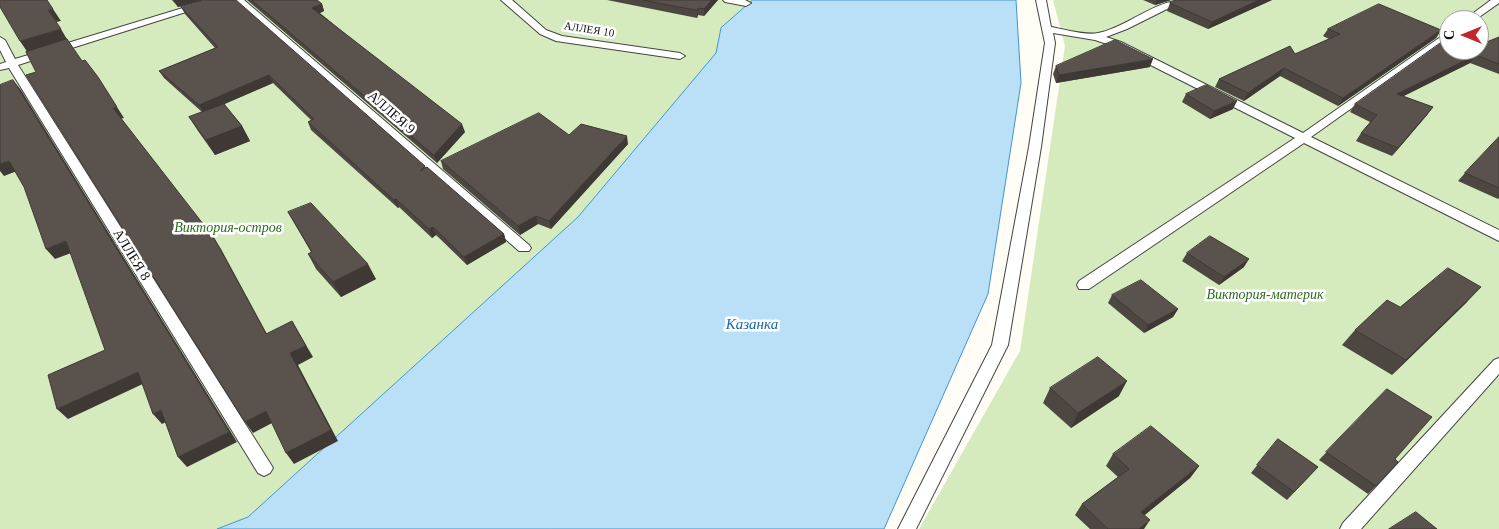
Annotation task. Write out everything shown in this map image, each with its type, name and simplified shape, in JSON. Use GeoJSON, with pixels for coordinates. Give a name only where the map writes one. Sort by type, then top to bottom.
{"type":"FeatureCollection","features":[{"type":"Feature","properties":{"kind":"lane"},"geometry":{"type":"LineString","coordinates":[[6,66],[219,0]]}},
{"type":"Feature","properties":{"kind":"lane","name":"АЛЛЕЯ 9"},"geometry":{"type":"LineString","coordinates":[[238,0],[524,248]]}},
{"type":"Feature","properties":{"kind":"lane","name":"АЛЛЕЯ 10"},"geometry":{"type":"LineString","coordinates":[[506,0],[544,32],[560,39],[680,56]]}},
{"type":"Feature","properties":{"kind":"lane"},"geometry":{"type":"LineString","coordinates":[[728,0],[746,3]]}},
{"type":"Feature","properties":{"kind":"lane"},"geometry":{"type":"LineString","coordinates":[[907,529],[1000,345],[1049,52],[1050,43],[1041,0]]}},
{"type":"Feature","properties":{"kind":"lane"},"geometry":{"type":"LineString","coordinates":[[1097,37],[1124,27],[1180,0]]}},
{"type":"Feature","properties":{"kind":"lane"},"geometry":{"type":"LineString","coordinates":[[1482,10],[1496,0]]}},
{"type":"Feature","properties":{"kind":"lane"},"geometry":{"type":"LineString","coordinates":[[1047,29],[1097,37],[1117,44],[1499,236]]}},
{"type":"Feature","properties":{"kind":"lane","name":"АЛЛЕЯ 8"},"geometry":{"type":"LineString","coordinates":[[0,40],[6,66],[264,468]]}},
{"type":"Feature","properties":{"kind":"lane"},"geometry":{"type":"LineString","coordinates":[[1084,285],[1304,137],[1439,41]]}},
{"type":"Feature","properties":{"kind":"lane"},"geometry":{"type":"LineString","coordinates":[[1349,529],[1499,364]]}},
{"type":"Feature","properties":{"kind":"green space","name":"Виктория-остров"},"geometry":{"type":"Polygon","coordinates":[[[0,0],[753,0],[721,28],[716,53],[578,217],[248,517],[217,529],[0,529],[0,0]]]}},
{"type":"Feature","properties":{"kind":"green space","name":"Виктория-материк"},"geometry":{"type":"Polygon","coordinates":[[[1053,0],[1499,0],[1499,529],[919,529],[1020,351],[1065,46],[1053,0]]]}},
{"type":"Feature","properties":{"kind":"water","name":"Казанка"},"geometry":{"type":"Polygon","coordinates":[[[753,0],[1016,0],[1021,83],[988,294],[884,529],[217,529],[248,517],[578,217],[716,53],[721,28],[753,0]]]}},
{"type":"Feature","properties":{"kind":"building"},"geometry":{"type":"Polygon","coordinates":[[[0,0],[47,0],[53,9],[48,10],[61,29],[20,41],[0,7],[0,0]]]}},
{"type":"Feature","properties":{"kind":"building"},"geometry":{"type":"Polygon","coordinates":[[[203,0],[236,0],[425,166],[420,171],[427,167],[504,234],[464,257],[433,227],[429,229],[396,199],[394,200],[308,122],[314,119],[269,75],[199,105],[159,71],[218,47],[181,7],[203,0]]]}},
{"type":"Feature","properties":{"kind":"building"},"geometry":{"type":"Polygon","coordinates":[[[252,0],[317,0],[322,4],[312,8],[462,124],[434,155],[252,0]]]}},
{"type":"Feature","properties":{"kind":"building"},"geometry":{"type":"Polygon","coordinates":[[[643,0],[712,0],[704,9],[698,8],[697,10],[643,0]]]}},
{"type":"Feature","properties":{"kind":"building"},"geometry":{"type":"Polygon","coordinates":[[[1177,0],[1259,0],[1212,22],[1170,3],[1177,0]]]}},
{"type":"Feature","properties":{"kind":"building"},"geometry":{"type":"Polygon","coordinates":[[[1379,4],[1439,29],[1439,31],[1343,98],[1284,68],[1248,93],[1219,79],[1290,46],[1295,54],[1340,34],[1328,29],[1379,4]]]}},
{"type":"Feature","properties":{"kind":"building"},"geometry":{"type":"Polygon","coordinates":[[[1499,37],[1499,64],[1489,60],[1489,41],[1499,37]]]}},
{"type":"Feature","properties":{"kind":"building"},"geometry":{"type":"Polygon","coordinates":[[[67,39],[82,61],[85,60],[98,77],[117,107],[113,108],[214,238],[266,334],[292,321],[306,346],[290,353],[331,430],[286,453],[266,411],[245,422],[26,75],[36,72],[26,52],[67,39]]]}},
{"type":"Feature","properties":{"kind":"building"},"geometry":{"type":"Polygon","coordinates":[[[1115,40],[1153,59],[1059,75],[1056,66],[1115,40]]]}},
{"type":"Feature","properties":{"kind":"building"},"geometry":{"type":"Polygon","coordinates":[[[1439,44],[1439,60],[1466,60],[1397,94],[1433,107],[1398,148],[1361,133],[1377,115],[1355,104],[1439,44]]]}},
{"type":"Feature","properties":{"kind":"building"},"geometry":{"type":"Polygon","coordinates":[[[13,80],[229,432],[178,457],[161,410],[153,414],[138,372],[57,409],[48,375],[105,350],[66,241],[46,249],[24,187],[9,161],[0,164],[0,85],[13,80]]]}},
{"type":"Feature","properties":{"kind":"building"},"geometry":{"type":"Polygon","coordinates":[[[1206,85],[1237,101],[1214,111],[1186,94],[1206,85]]]}},
{"type":"Feature","properties":{"kind":"building"},"geometry":{"type":"Polygon","coordinates":[[[224,104],[242,126],[206,140],[189,117],[224,104]]]}},
{"type":"Feature","properties":{"kind":"building"},"geometry":{"type":"Polygon","coordinates":[[[539,113],[569,135],[581,124],[627,136],[549,221],[536,216],[518,226],[441,161],[539,113]]]}},
{"type":"Feature","properties":{"kind":"building"},"geometry":{"type":"Polygon","coordinates":[[[1499,137],[1499,188],[1465,173],[1499,137]]]}},
{"type":"Feature","properties":{"kind":"building"},"geometry":{"type":"Polygon","coordinates":[[[311,203],[368,264],[333,282],[308,254],[312,252],[288,212],[311,203]]]}},
{"type":"Feature","properties":{"kind":"building"},"geometry":{"type":"Polygon","coordinates":[[[1210,236],[1249,259],[1224,277],[1187,253],[1210,236]]]}},
{"type":"Feature","properties":{"kind":"building"},"geometry":{"type":"Polygon","coordinates":[[[1448,268],[1481,287],[1406,360],[1355,330],[1387,300],[1400,307],[1448,268]]]}},
{"type":"Feature","properties":{"kind":"building"},"geometry":{"type":"Polygon","coordinates":[[[1141,280],[1178,309],[1148,325],[1112,295],[1141,280]]]}},
{"type":"Feature","properties":{"kind":"building"},"geometry":{"type":"Polygon","coordinates":[[[1098,357],[1127,381],[1078,413],[1050,388],[1098,357]]]}},
{"type":"Feature","properties":{"kind":"building"},"geometry":{"type":"Polygon","coordinates":[[[1387,389],[1432,417],[1395,459],[1398,462],[1376,486],[1326,452],[1387,389]]]}},
{"type":"Feature","properties":{"kind":"building"},"geometry":{"type":"Polygon","coordinates":[[[1151,426],[1199,466],[1141,512],[1150,520],[1139,529],[1108,529],[1082,504],[1129,469],[1113,454],[1151,426]]]}},
{"type":"Feature","properties":{"kind":"building"},"geometry":{"type":"Polygon","coordinates":[[[1278,439],[1318,467],[1294,492],[1257,465],[1278,439]]]}},
{"type":"Feature","properties":{"kind":"building"},"geometry":{"type":"Polygon","coordinates":[[[1416,512],[1437,529],[1389,529],[1416,512]]]}}]}
